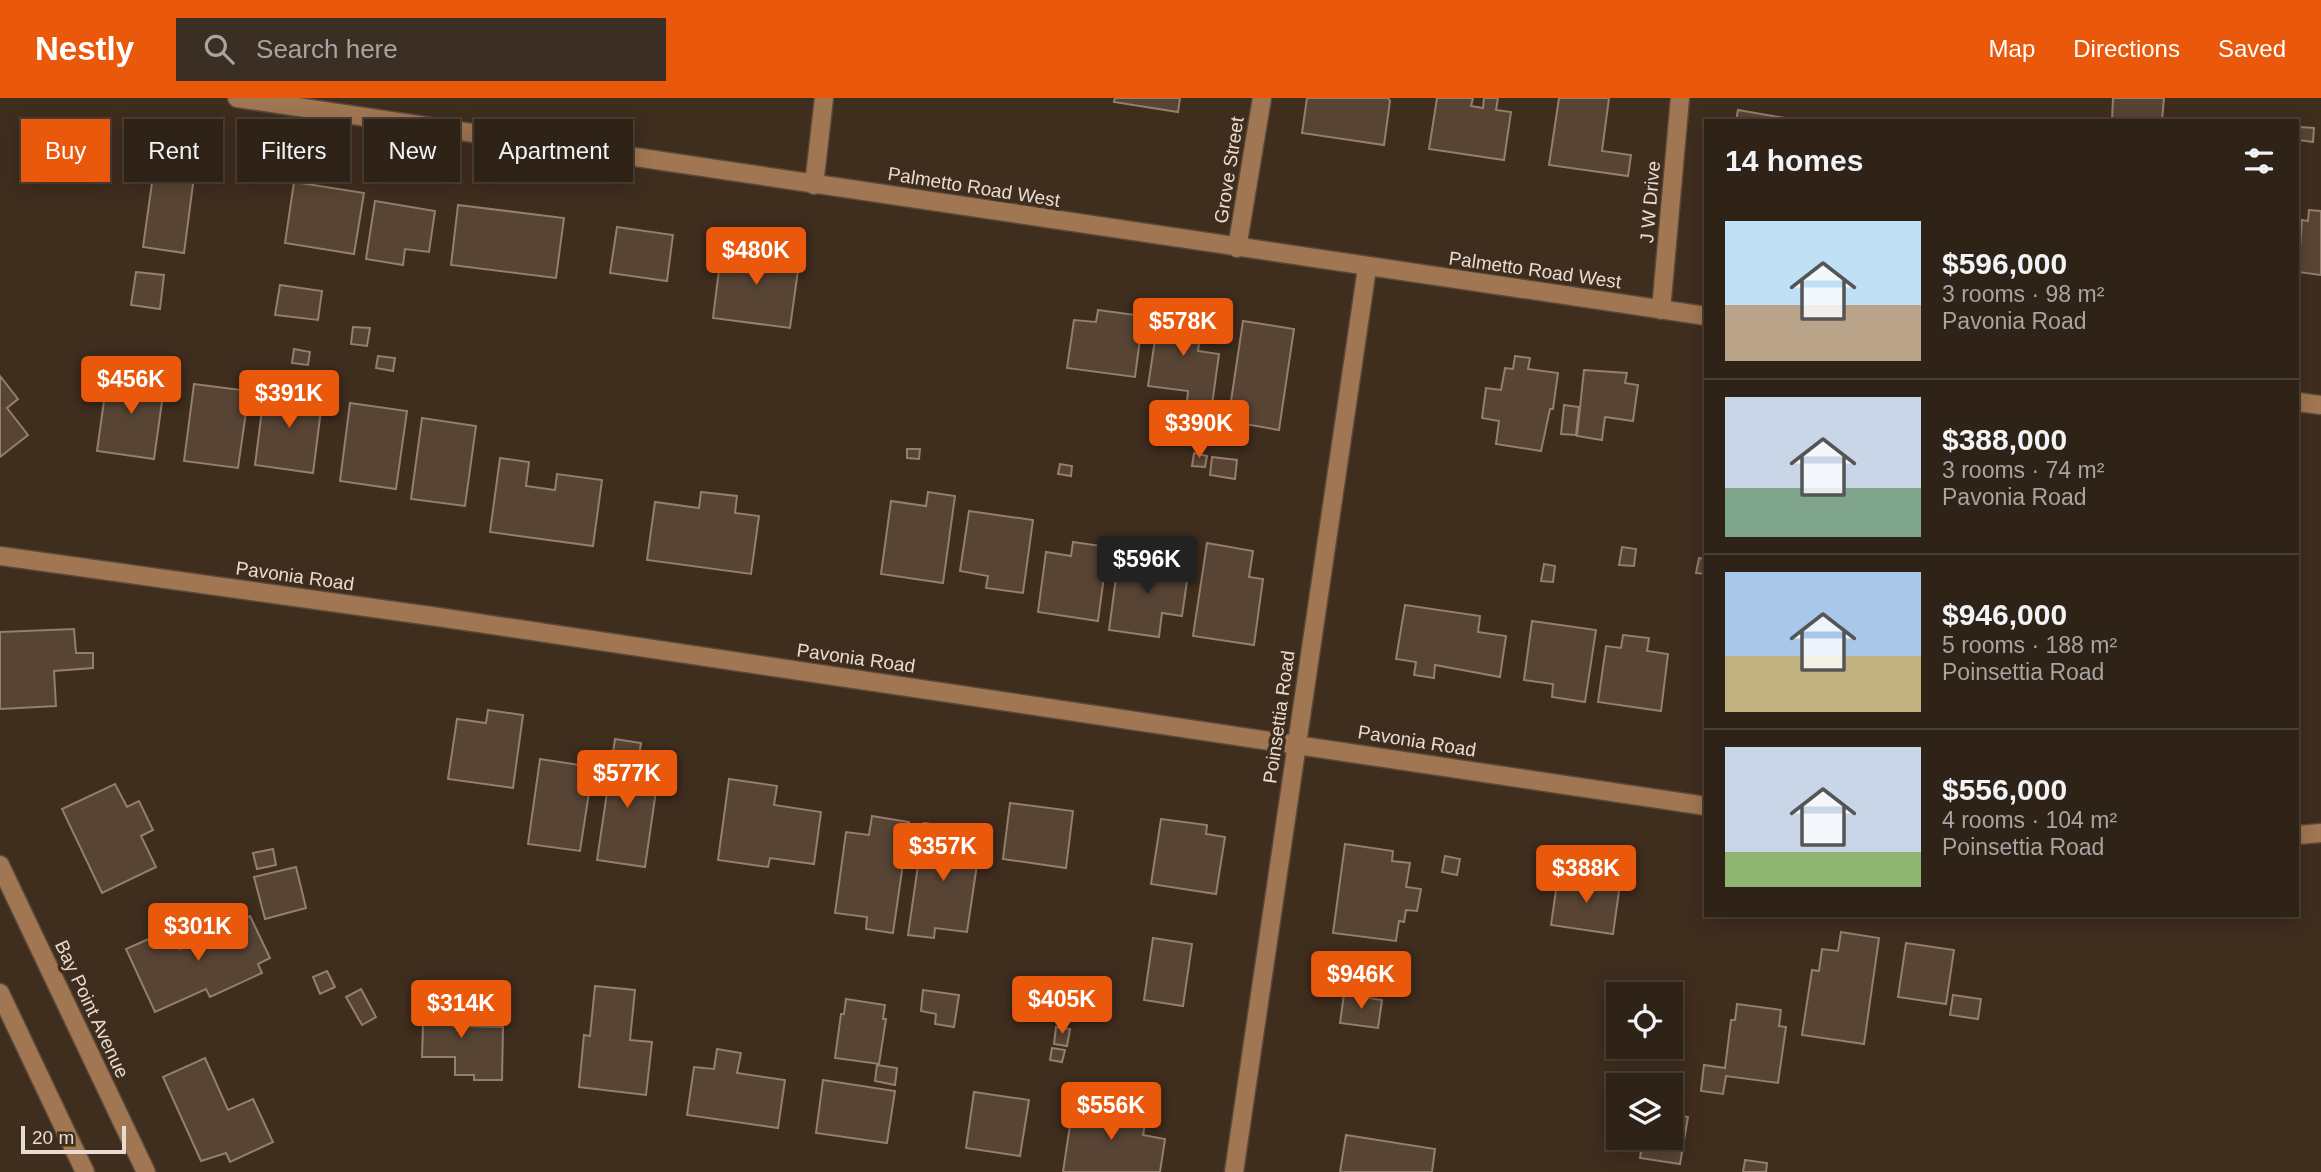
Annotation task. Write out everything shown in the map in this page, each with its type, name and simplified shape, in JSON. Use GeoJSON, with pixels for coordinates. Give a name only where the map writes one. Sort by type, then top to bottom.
{"type":"FeatureCollection","features":[{"type":"Feature","properties":{"kind":"street","name":"Palmetto Road West"},"geometry":{"type":"LineString","coordinates":[[236,98],[300,102],[814,185],[1704,316]]}},
{"type":"Feature","properties":{"kind":"street"},"geometry":{"type":"LineString","coordinates":[[814,185],[824,98]]}},
{"type":"Feature","properties":{"kind":"street","name":"Grove Street"},"geometry":{"type":"LineString","coordinates":[[1237,248],[1262,98]]}},
{"type":"Feature","properties":{"kind":"street","name":"J W Drive"},"geometry":{"type":"LineString","coordinates":[[1661,310],[1680,98]]}},
{"type":"Feature","properties":{"kind":"street","name":"Poinsettia Road"},"geometry":{"type":"LineString","coordinates":[[1234,1172],[1367,268]]}},
{"type":"Feature","properties":{"kind":"street"},"geometry":{"type":"LineString","coordinates":[[2299,402],[2321,405]]}},
{"type":"Feature","properties":{"kind":"street","name":"Pavonia Road"},"geometry":{"type":"LineString","coordinates":[[0,555],[438,617],[1704,806]]}},
{"type":"Feature","properties":{"kind":"street"},"geometry":{"type":"LineString","coordinates":[[2299,835],[2321,833]]}},
{"type":"Feature","properties":{"kind":"street","name":"Bay Point Avenue"},"geometry":{"type":"LineString","coordinates":[[0,864],[146,1172]]}},
{"type":"Feature","properties":{"kind":"street"},"geometry":{"type":"LineString","coordinates":[[0,993],[85,1172]]}},
{"type":"Feature","properties":{"kind":"building"},"geometry":{"type":"Polygon","coordinates":[[[1115,98],[1180,98],[1178,112],[1114,102],[1115,98]]]}},
{"type":"Feature","properties":{"kind":"building"},"geometry":{"type":"Polygon","coordinates":[[[1307,98],[1388,98],[1390,101],[1384,145],[1302,133],[1307,98]]]}},
{"type":"Feature","properties":{"kind":"building"},"geometry":{"type":"Polygon","coordinates":[[[1437,98],[1473,98],[1471,106],[1483,108],[1484,98],[1498,98],[1496,110],[1511,112],[1504,160],[1429,149],[1437,98]]]}},
{"type":"Feature","properties":{"kind":"building"},"geometry":{"type":"Polygon","coordinates":[[[1559,98],[1609,98],[1602,151],[1631,155],[1628,176],[1549,165],[1559,98]]]}},
{"type":"Feature","properties":{"kind":"building"},"geometry":{"type":"Polygon","coordinates":[[[2113,98],[2164,98],[2162,119],[2112,119],[2113,98]]]}},
{"type":"Feature","properties":{"kind":"building"},"geometry":{"type":"Polygon","coordinates":[[[1738,110],[1790,119],[1736,119],[1738,110]]]}},
{"type":"Feature","properties":{"kind":"building"},"geometry":{"type":"Polygon","coordinates":[[[2300,127],[2314,128],[2313,142],[2299,140],[2300,127]]]}},
{"type":"Feature","properties":{"kind":"building"},"geometry":{"type":"Polygon","coordinates":[[[152,182],[193,182],[184,253],[143,247],[152,182]]]}},
{"type":"Feature","properties":{"kind":"building"},"geometry":{"type":"Polygon","coordinates":[[[294,182],[364,193],[354,254],[285,243],[294,182]]]}},
{"type":"Feature","properties":{"kind":"building"},"geometry":{"type":"Polygon","coordinates":[[[375,201],[435,211],[429,252],[405,249],[403,265],[366,259],[375,201]]]}},
{"type":"Feature","properties":{"kind":"building"},"geometry":{"type":"Polygon","coordinates":[[[458,205],[564,218],[556,278],[451,265],[458,205]]]}},
{"type":"Feature","properties":{"kind":"building"},"geometry":{"type":"Polygon","coordinates":[[[2309,210],[2321,211],[2321,275],[2299,272],[2302,220],[2308,221],[2309,210]]]}},
{"type":"Feature","properties":{"kind":"building"},"geometry":{"type":"Polygon","coordinates":[[[617,227],[673,235],[667,281],[610,273],[617,227]]]}},
{"type":"Feature","properties":{"kind":"building"},"geometry":{"type":"Polygon","coordinates":[[[722,246],[800,256],[790,328],[713,318],[722,246]]]}},
{"type":"Feature","properties":{"kind":"building"},"geometry":{"type":"Polygon","coordinates":[[[136,272],[164,275],[160,309],[131,305],[136,272]]]}},
{"type":"Feature","properties":{"kind":"building"},"geometry":{"type":"Polygon","coordinates":[[[280,285],[322,291],[318,320],[275,315],[280,285]]]}},
{"type":"Feature","properties":{"kind":"building"},"geometry":{"type":"Polygon","coordinates":[[[1165,309],[1203,315],[1198,351],[1219,354],[1212,405],[1187,402],[1188,391],[1148,386],[1158,320],[1164,321],[1165,309]]]}},
{"type":"Feature","properties":{"kind":"building"},"geometry":{"type":"Polygon","coordinates":[[[1098,310],[1143,316],[1135,377],[1067,368],[1074,320],[1096,322],[1098,310]]]}},
{"type":"Feature","properties":{"kind":"building"},"geometry":{"type":"Polygon","coordinates":[[[1243,321],[1294,329],[1279,430],[1228,421],[1243,321]]]}},
{"type":"Feature","properties":{"kind":"building"},"geometry":{"type":"Polygon","coordinates":[[[353,327],[370,328],[367,346],[351,344],[353,327]]]}},
{"type":"Feature","properties":{"kind":"building"},"geometry":{"type":"Polygon","coordinates":[[[294,349],[310,352],[308,365],[292,363],[294,349]]]}},
{"type":"Feature","properties":{"kind":"building"},"geometry":{"type":"Polygon","coordinates":[[[378,356],[395,358],[393,371],[376,368],[378,356]]]}},
{"type":"Feature","properties":{"kind":"building"},"geometry":{"type":"Polygon","coordinates":[[[1515,356],[1530,358],[1528,369],[1558,373],[1553,409],[1550,409],[1541,451],[1496,444],[1499,421],[1482,418],[1486,388],[1501,390],[1505,368],[1513,369],[1515,356]]]}},
{"type":"Feature","properties":{"kind":"building"},"geometry":{"type":"Polygon","coordinates":[[[1584,370],[1627,373],[1625,383],[1638,385],[1633,421],[1605,417],[1602,440],[1577,436],[1584,370]]]}},
{"type":"Feature","properties":{"kind":"building"},"geometry":{"type":"Polygon","coordinates":[[[108,372],[165,380],[154,459],[97,451],[108,372]]]}},
{"type":"Feature","properties":{"kind":"building"},"geometry":{"type":"Polygon","coordinates":[[[0,376],[18,399],[7,408],[28,435],[0,457],[0,376]]]}},
{"type":"Feature","properties":{"kind":"building"},"geometry":{"type":"Polygon","coordinates":[[[194,384],[249,391],[238,468],[184,461],[194,384]]]}},
{"type":"Feature","properties":{"kind":"building"},"geometry":{"type":"Polygon","coordinates":[[[265,386],[323,394],[313,473],[255,465],[265,386]]]}},
{"type":"Feature","properties":{"kind":"building"},"geometry":{"type":"Polygon","coordinates":[[[350,403],[407,411],[396,489],[340,481],[350,403]]]}},
{"type":"Feature","properties":{"kind":"building"},"geometry":{"type":"Polygon","coordinates":[[[1564,405],[1579,407],[1576,435],[1561,434],[1564,405]]]}},
{"type":"Feature","properties":{"kind":"building"},"geometry":{"type":"Polygon","coordinates":[[[422,418],[476,426],[465,506],[411,499],[422,418]]]}},
{"type":"Feature","properties":{"kind":"building"},"geometry":{"type":"Polygon","coordinates":[[[907,449],[920,449],[919,459],[907,458],[907,449]]]}},
{"type":"Feature","properties":{"kind":"building"},"geometry":{"type":"Polygon","coordinates":[[[1194,453],[1207,456],[1205,467],[1192,466],[1194,453]]]}},
{"type":"Feature","properties":{"kind":"building"},"geometry":{"type":"Polygon","coordinates":[[[1212,457],[1237,460],[1235,479],[1210,475],[1212,457]]]}},
{"type":"Feature","properties":{"kind":"building"},"geometry":{"type":"Polygon","coordinates":[[[500,458],[529,462],[526,486],[555,490],[557,474],[602,480],[593,546],[490,532],[500,458]]]}},
{"type":"Feature","properties":{"kind":"building"},"geometry":{"type":"Polygon","coordinates":[[[1060,464],[1072,466],[1071,476],[1058,474],[1060,464]]]}},
{"type":"Feature","properties":{"kind":"building"},"geometry":{"type":"Polygon","coordinates":[[[701,492],[737,496],[735,513],[759,516],[751,574],[647,560],[655,502],[699,508],[701,492]]]}},
{"type":"Feature","properties":{"kind":"building"},"geometry":{"type":"Polygon","coordinates":[[[928,492],[955,496],[943,583],[881,574],[891,501],[926,506],[928,492]]]}},
{"type":"Feature","properties":{"kind":"building"},"geometry":{"type":"Polygon","coordinates":[[[969,511],[1033,520],[1023,593],[986,588],[988,576],[960,571],[969,511]]]}},
{"type":"Feature","properties":{"kind":"building"},"geometry":{"type":"Polygon","coordinates":[[[1073,542],[1108,547],[1098,621],[1038,612],[1046,552],[1071,556],[1073,542]]]}},
{"type":"Feature","properties":{"kind":"building"},"geometry":{"type":"Polygon","coordinates":[[[1207,543],[1253,551],[1249,577],[1263,579],[1254,645],[1193,636],[1207,543]]]}},
{"type":"Feature","properties":{"kind":"building"},"geometry":{"type":"Polygon","coordinates":[[[1622,547],[1636,549],[1634,566],[1619,565],[1622,547]]]}},
{"type":"Feature","properties":{"kind":"building"},"geometry":{"type":"Polygon","coordinates":[[[1122,557],[1189,567],[1182,616],[1162,613],[1159,637],[1109,630],[1117,570],[1120,570],[1122,557]]]}},
{"type":"Feature","properties":{"kind":"building"},"geometry":{"type":"Polygon","coordinates":[[[1699,558],[1704,559],[1704,574],[1696,573],[1699,558]]]}},
{"type":"Feature","properties":{"kind":"building"},"geometry":{"type":"Polygon","coordinates":[[[1544,564],[1555,566],[1553,582],[1541,581],[1544,564]]]}},
{"type":"Feature","properties":{"kind":"building"},"geometry":{"type":"Polygon","coordinates":[[[1405,605],[1480,616],[1478,632],[1506,636],[1500,677],[1435,665],[1434,678],[1414,675],[1416,662],[1396,659],[1405,605]]]}},
{"type":"Feature","properties":{"kind":"building"},"geometry":{"type":"Polygon","coordinates":[[[1532,621],[1596,630],[1585,702],[1552,697],[1553,684],[1524,680],[1532,621]]]}},
{"type":"Feature","properties":{"kind":"building"},"geometry":{"type":"Polygon","coordinates":[[[74,629],[76,653],[93,653],[93,668],[54,671],[56,706],[0,709],[0,632],[74,629]]]}},
{"type":"Feature","properties":{"kind":"building"},"geometry":{"type":"Polygon","coordinates":[[[1623,635],[1649,638],[1647,651],[1668,654],[1661,711],[1598,702],[1606,646],[1621,648],[1623,635]]]}},
{"type":"Feature","properties":{"kind":"building"},"geometry":{"type":"Polygon","coordinates":[[[488,710],[523,715],[513,788],[448,779],[457,719],[486,723],[488,710]]]}},
{"type":"Feature","properties":{"kind":"building"},"geometry":{"type":"Polygon","coordinates":[[[615,739],[641,743],[635,781],[657,784],[645,867],[597,860],[615,739]]]}},
{"type":"Feature","properties":{"kind":"building"},"geometry":{"type":"Polygon","coordinates":[[[540,759],[593,767],[580,851],[528,844],[540,759]]]}},
{"type":"Feature","properties":{"kind":"building"},"geometry":{"type":"Polygon","coordinates":[[[729,779],[777,786],[774,805],[821,812],[814,864],[770,858],[768,867],[718,860],[729,779]]]}},
{"type":"Feature","properties":{"kind":"building"},"geometry":{"type":"Polygon","coordinates":[[[115,784],[127,807],[139,801],[153,830],[141,836],[156,867],[102,893],[62,809],[115,784]]]}},
{"type":"Feature","properties":{"kind":"building"},"geometry":{"type":"Polygon","coordinates":[[[1010,803],[1073,811],[1066,868],[1003,859],[1010,803]]]}},
{"type":"Feature","properties":{"kind":"building"},"geometry":{"type":"Polygon","coordinates":[[[872,816],[909,822],[893,933],[866,929],[867,917],[835,913],[846,832],[869,835],[872,816]]]}},
{"type":"Feature","properties":{"kind":"building"},"geometry":{"type":"Polygon","coordinates":[[[1161,819],[1207,825],[1206,834],[1225,837],[1216,894],[1151,884],[1161,819]]]}},
{"type":"Feature","properties":{"kind":"building"},"geometry":{"type":"Polygon","coordinates":[[[924,823],[961,828],[959,848],[979,851],[967,932],[935,928],[934,938],[908,935],[924,823]]]}},
{"type":"Feature","properties":{"kind":"building"},"geometry":{"type":"Polygon","coordinates":[[[1345,844],[1393,851],[1392,861],[1410,863],[1406,887],[1421,889],[1417,911],[1406,910],[1404,922],[1399,921],[1396,941],[1333,933],[1345,844]]]}},
{"type":"Feature","properties":{"kind":"building"},"geometry":{"type":"Polygon","coordinates":[[[273,849],[276,865],[257,869],[253,853],[273,849]]]}},
{"type":"Feature","properties":{"kind":"building"},"geometry":{"type":"Polygon","coordinates":[[[1445,856],[1460,859],[1457,875],[1442,872],[1445,856]]]}},
{"type":"Feature","properties":{"kind":"building"},"geometry":{"type":"Polygon","coordinates":[[[296,867],[306,908],[265,919],[254,877],[296,867]]]}},
{"type":"Feature","properties":{"kind":"building"},"geometry":{"type":"Polygon","coordinates":[[[1558,876],[1620,884],[1613,934],[1551,925],[1558,876]]]}},
{"type":"Feature","properties":{"kind":"building"},"geometry":{"type":"Polygon","coordinates":[[[250,916],[270,958],[258,964],[262,973],[210,997],[206,989],[155,1012],[126,949],[171,929],[180,949],[250,916]]]}},
{"type":"Feature","properties":{"kind":"building"},"geometry":{"type":"Polygon","coordinates":[[[1841,932],[1879,938],[1864,1044],[1802,1035],[1812,970],[1819,971],[1822,949],[1838,951],[1841,932]]]}},
{"type":"Feature","properties":{"kind":"building"},"geometry":{"type":"Polygon","coordinates":[[[1153,938],[1192,944],[1183,1006],[1144,1000],[1153,938]]]}},
{"type":"Feature","properties":{"kind":"building"},"geometry":{"type":"Polygon","coordinates":[[[1906,943],[1954,950],[1946,1004],[1898,997],[1906,943]]]}},
{"type":"Feature","properties":{"kind":"building"},"geometry":{"type":"Polygon","coordinates":[[[327,971],[335,987],[320,994],[313,977],[327,971]]]}},
{"type":"Feature","properties":{"kind":"building"},"geometry":{"type":"Polygon","coordinates":[[[595,986],[635,990],[630,1040],[652,1042],[646,1095],[579,1087],[584,1035],[590,1036],[595,986]]]}},
{"type":"Feature","properties":{"kind":"building"},"geometry":{"type":"Polygon","coordinates":[[[361,989],[376,1017],[362,1025],[346,997],[361,989]]]}},
{"type":"Feature","properties":{"kind":"building"},"geometry":{"type":"Polygon","coordinates":[[[923,990],[959,995],[954,1027],[935,1024],[936,1014],[921,1011],[923,990]]]}},
{"type":"Feature","properties":{"kind":"building"},"geometry":{"type":"Polygon","coordinates":[[[424,992],[454,993],[453,1026],[503,1027],[502,1080],[474,1080],[474,1075],[455,1075],[455,1057],[422,1057],[424,992]]]}},
{"type":"Feature","properties":{"kind":"building"},"geometry":{"type":"Polygon","coordinates":[[[1344,994],[1382,1000],[1378,1028],[1340,1023],[1344,994]]]}},
{"type":"Feature","properties":{"kind":"building"},"geometry":{"type":"Polygon","coordinates":[[[1953,995],[1981,999],[1978,1019],[1950,1015],[1953,995]]]}},
{"type":"Feature","properties":{"kind":"building"},"geometry":{"type":"Polygon","coordinates":[[[846,999],[885,1005],[883,1019],[886,1019],[879,1064],[835,1058],[841,1014],[844,1014],[846,999]]]}},
{"type":"Feature","properties":{"kind":"building"},"geometry":{"type":"Polygon","coordinates":[[[1737,1004],[1781,1010],[1779,1026],[1786,1027],[1778,1083],[1726,1076],[1723,1094],[1701,1091],[1704,1065],[1725,1068],[1731,1020],[1735,1020],[1737,1004]]]}},
{"type":"Feature","properties":{"kind":"building"},"geometry":{"type":"Polygon","coordinates":[[[1056,1027],[1070,1029],[1067,1046],[1054,1044],[1056,1027]]]}},
{"type":"Feature","properties":{"kind":"building"},"geometry":{"type":"Polygon","coordinates":[[[1052,1048],[1065,1050],[1062,1062],[1050,1060],[1052,1048]]]}},
{"type":"Feature","properties":{"kind":"building"},"geometry":{"type":"Polygon","coordinates":[[[717,1049],[741,1053],[737,1073],[785,1080],[778,1128],[687,1115],[694,1067],[714,1069],[717,1049]]]}},
{"type":"Feature","properties":{"kind":"building"},"geometry":{"type":"Polygon","coordinates":[[[205,1058],[228,1110],[253,1099],[273,1142],[230,1162],[226,1153],[201,1161],[163,1077],[205,1058]]]}},
{"type":"Feature","properties":{"kind":"building"},"geometry":{"type":"Polygon","coordinates":[[[877,1065],[897,1068],[895,1085],[875,1081],[877,1065]]]}},
{"type":"Feature","properties":{"kind":"building"},"geometry":{"type":"Polygon","coordinates":[[[823,1080],[895,1091],[887,1143],[816,1133],[823,1080]]]}},
{"type":"Feature","properties":{"kind":"building"},"geometry":{"type":"Polygon","coordinates":[[[974,1092],[1029,1100],[1020,1156],[966,1148],[974,1092]]]}},
{"type":"Feature","properties":{"kind":"building"},"geometry":{"type":"Polygon","coordinates":[[[1077,1103],[1147,1114],[1143,1135],[1165,1139],[1160,1172],[1063,1172],[1070,1125],[1074,1126],[1077,1103]]]}},
{"type":"Feature","properties":{"kind":"building"},"geometry":{"type":"Polygon","coordinates":[[[1683,1116],[1688,1117],[1683,1146],[1683,1116]]]}},
{"type":"Feature","properties":{"kind":"building"},"geometry":{"type":"Polygon","coordinates":[[[1346,1135],[1435,1149],[1432,1172],[1340,1172],[1346,1135]]]}},
{"type":"Feature","properties":{"kind":"building"},"geometry":{"type":"Polygon","coordinates":[[[1641,1150],[1682,1150],[1680,1164],[1640,1158],[1641,1150]]]}},
{"type":"Feature","properties":{"kind":"building"},"geometry":{"type":"Polygon","coordinates":[[[1745,1160],[1767,1163],[1766,1172],[1743,1172],[1745,1160]]]}}]}
